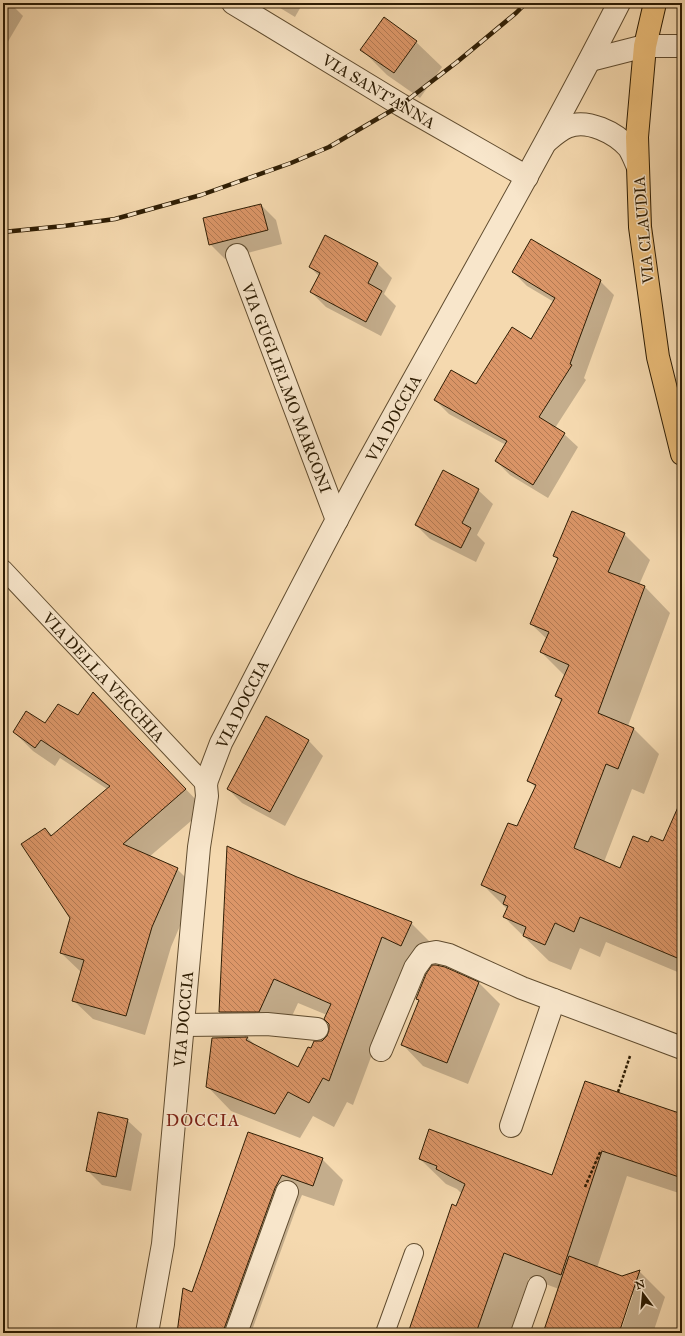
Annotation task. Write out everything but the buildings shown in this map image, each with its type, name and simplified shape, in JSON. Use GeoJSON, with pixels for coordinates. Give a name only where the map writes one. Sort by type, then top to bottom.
{"type":"FeatureCollection","features":[{"type":"Feature","properties":{"kind":"main road","name":"VIA CLAUDIA"},"geometry":{"type":"LineString","coordinates":[[655,3],[645,46],[637,137],[640,227],[658,357],[682,454]]}},
{"type":"Feature","properties":{"kind":"street","name":"VIA SANT'ANNA"},"geometry":{"type":"LineString","coordinates":[[233,3],[394,101],[527,177]]}},
{"type":"Feature","properties":{"kind":"street","name":"VIA DOCCIA"},"geometry":{"type":"LineString","coordinates":[[147,1333],[163,1244],[199,847],[207,796],[206,785],[221,743],[337,520],[527,177],[620,3]]}},
{"type":"Feature","properties":{"kind":"street"},"geometry":{"type":"LineString","coordinates":[[590,60],[645,46],[676,46]]}},
{"type":"Feature","properties":{"kind":"street","name":"VIA DOCCIA"},"geometry":{"type":"LineString","coordinates":[[546,141],[568,126],[583,124],[597,126],[615,136],[629,149],[638,165]]}},
{"type":"Feature","properties":{"kind":"street","name":"VIA GUGLIELMO MARCONI"},"geometry":{"type":"LineString","coordinates":[[237,255],[337,520]]}},
{"type":"Feature","properties":{"kind":"street"},"geometry":{"type":"LineString","coordinates":[[380,1050],[414,968],[425,954],[436,952],[449,956],[522,988],[682,1048]]}},
{"type":"Feature","properties":{"kind":"street"},"geometry":{"type":"LineString","coordinates":[[511,1126],[554,1000]]}},
{"type":"Feature","properties":{"kind":"street"},"geometry":{"type":"LineString","coordinates":[[183,1025],[267,1024],[317,1029]]}},
{"type":"Feature","properties":{"kind":"street"},"geometry":{"type":"LineString","coordinates":[[236,1333],[287,1192]]}},
{"type":"Feature","properties":{"kind":"lane","name":"VIA DELLA VECCHIA"},"geometry":{"type":"LineString","coordinates":[[3,569],[206,785]]}},
{"type":"Feature","properties":{"kind":"lane"},"geometry":{"type":"LineString","coordinates":[[385,1333],[414,1253]]}},
{"type":"Feature","properties":{"kind":"lane"},"geometry":{"type":"LineString","coordinates":[[520,1333],[537,1285]]}},
{"type":"Feature","properties":{"kind":"path"},"geometry":{"type":"LineString","coordinates":[[618,1092],[638,1031]]}},
{"type":"Feature","properties":{"kind":"path"},"geometry":{"type":"LineString","coordinates":[[585,1187],[601,1150]]}},
{"type":"Feature","properties":{"kind":"railway"},"geometry":{"type":"LineString","coordinates":[[3,232],[115,219],[201,195],[291,163],[329,147],[401,105],[457,62],[526,3]]}},
{"type":"Feature","properties":{"kind":"district","name":"DOCCIA"},"geometry":{"type":"Point","coordinates":[203,1120]}}]}
